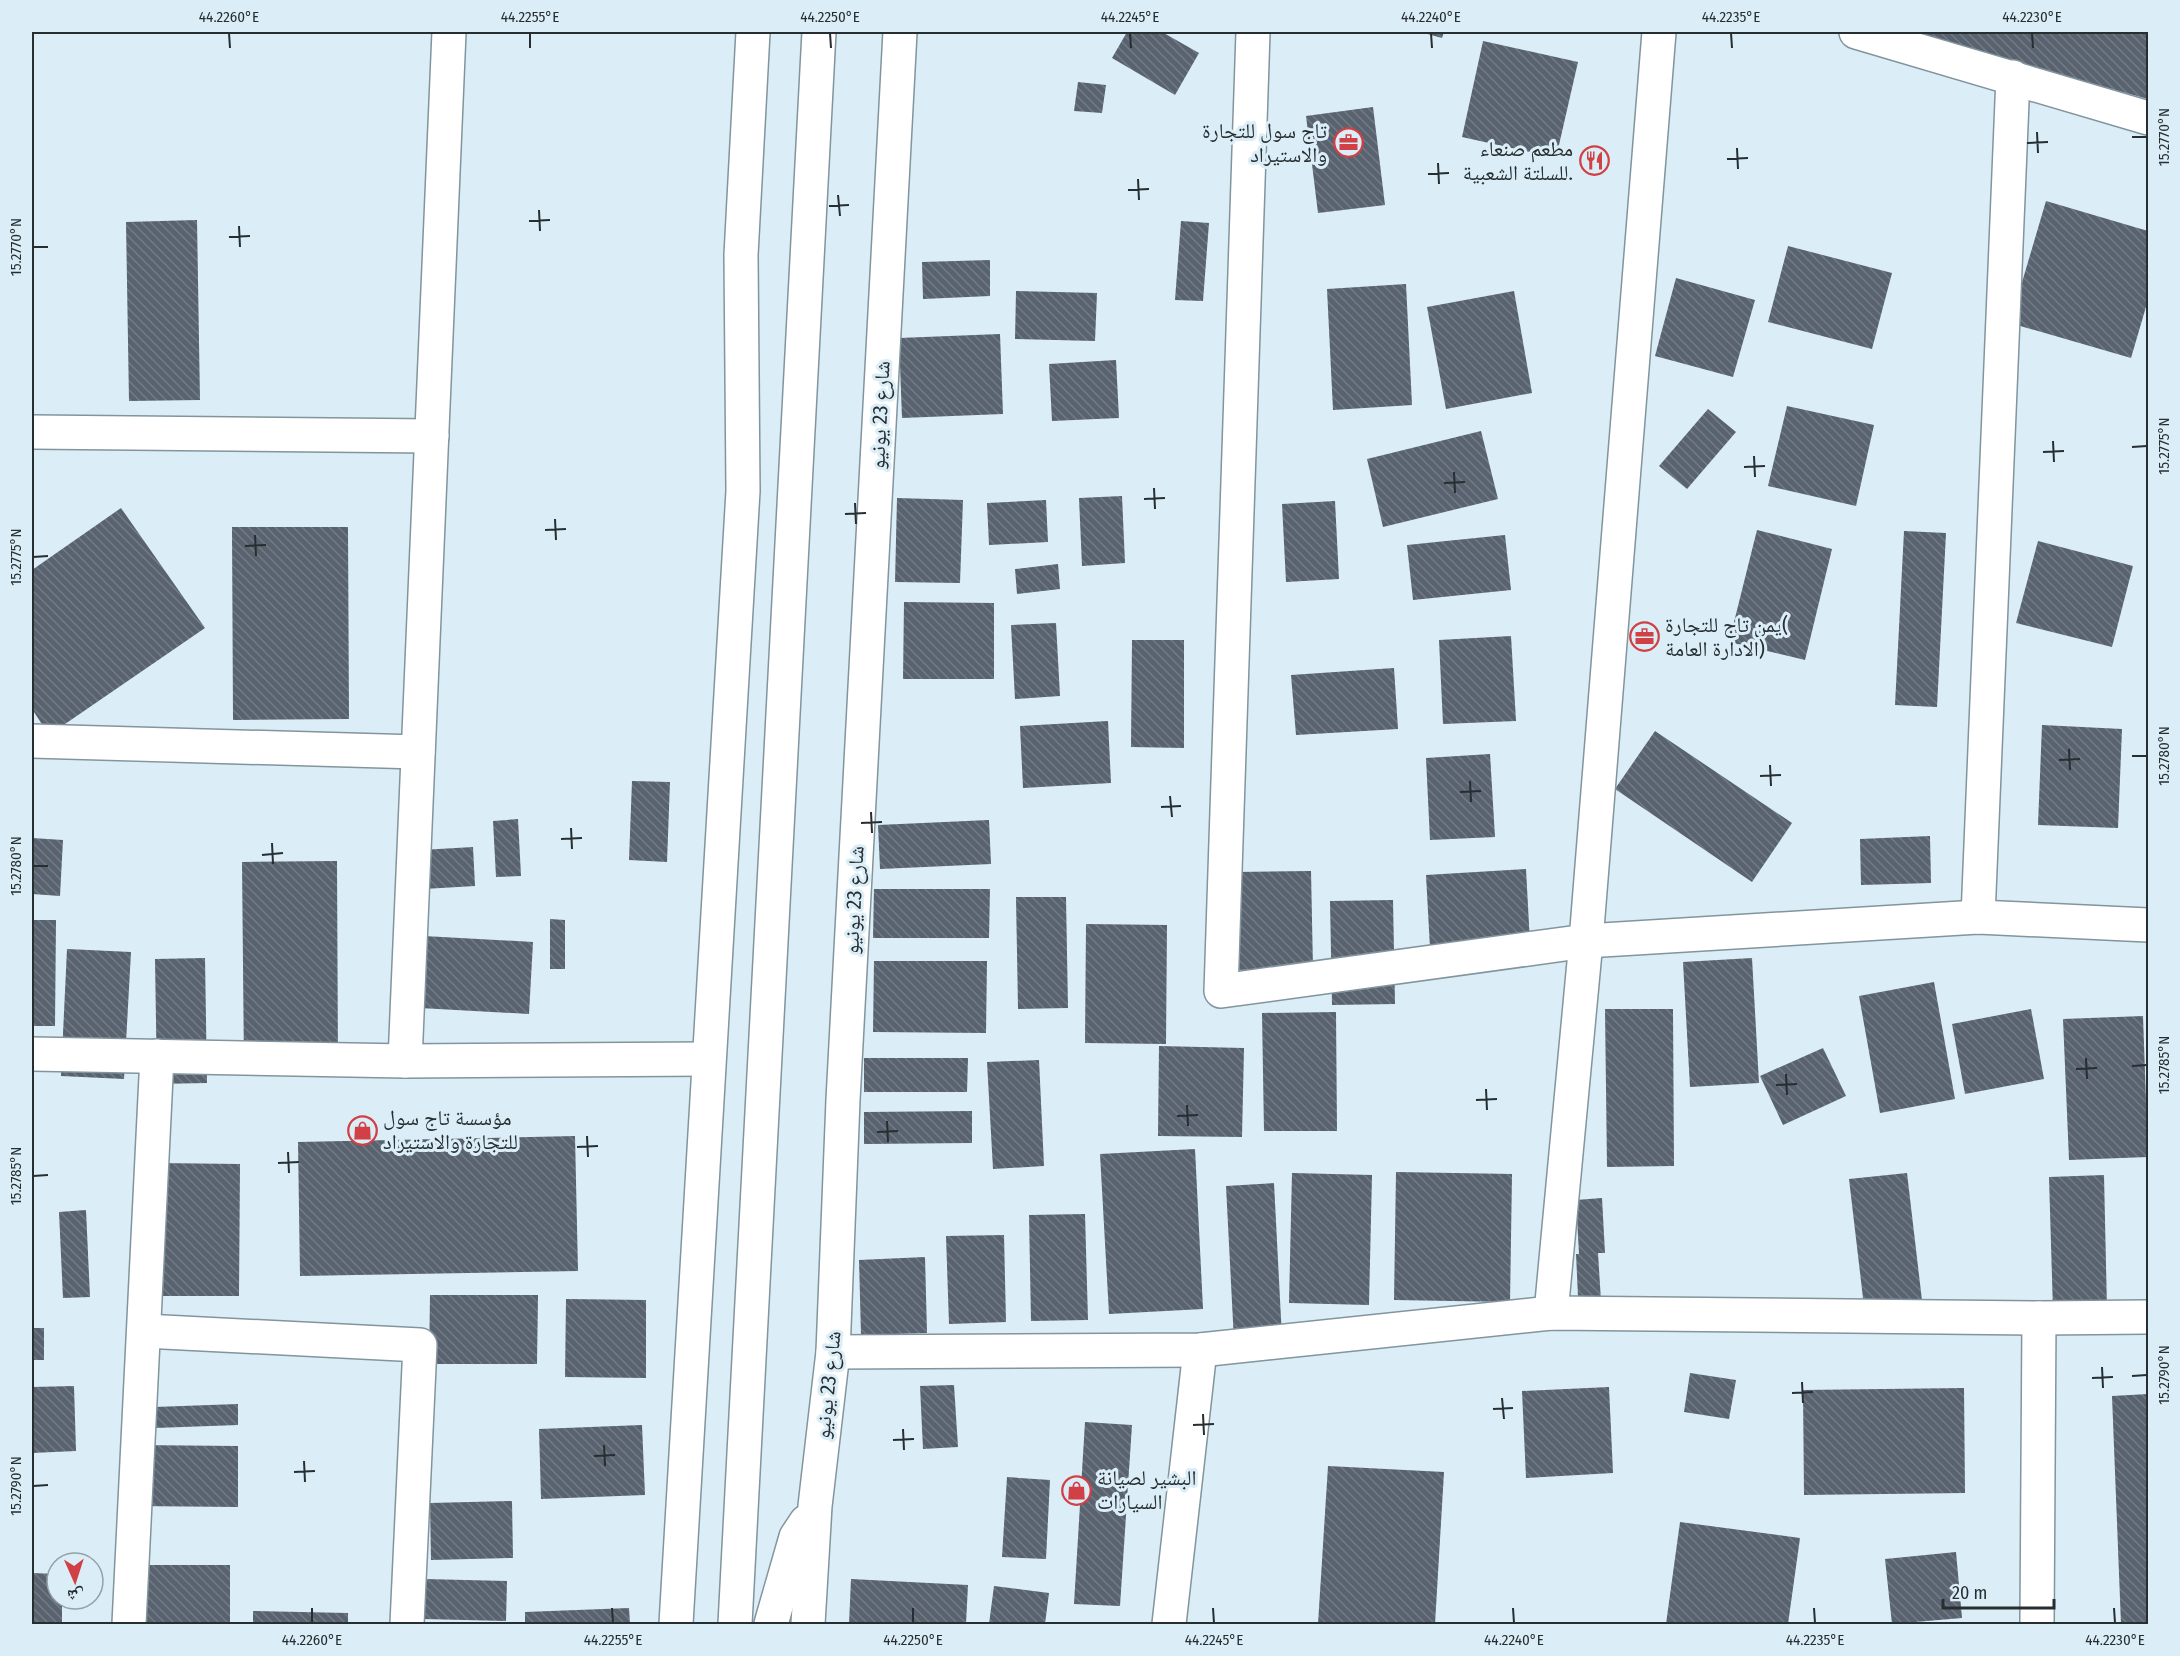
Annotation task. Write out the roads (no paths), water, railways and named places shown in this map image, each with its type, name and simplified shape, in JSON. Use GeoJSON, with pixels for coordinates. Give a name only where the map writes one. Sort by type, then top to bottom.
{"type":"FeatureCollection","features":[{"type":"Feature","properties":{"kind":"street"},"geometry":{"type":"LineString","coordinates":[[405,1061],[449,32]]}},
{"type":"Feature","properties":{"kind":"street"},"geometry":{"type":"LineString","coordinates":[[676,1624],[743,491],[741,255],[753,32]]}},
{"type":"Feature","properties":{"kind":"street"},"geometry":{"type":"LineString","coordinates":[[735,1624],[819,32]]}},
{"type":"Feature","properties":{"kind":"street","name":"شارع 23 يونيو"},"geometry":{"type":"LineString","coordinates":[[808,1624],[815,1506],[833,1352],[843,1100],[900,32]]}},
{"type":"Feature","properties":{"kind":"street"},"geometry":{"type":"LineString","coordinates":[[1253,32],[1221,991],[1586,941],[1978,917],[2148,925]]}},
{"type":"Feature","properties":{"kind":"street"},"geometry":{"type":"LineString","coordinates":[[1551,1312],[1586,941],[1659,32]]}},
{"type":"Feature","properties":{"kind":"street"},"geometry":{"type":"LineString","coordinates":[[1856,32],[2148,118]]}},
{"type":"Feature","properties":{"kind":"street"},"geometry":{"type":"LineString","coordinates":[[1978,917],[2013,77]]}},
{"type":"Feature","properties":{"kind":"street"},"geometry":{"type":"LineString","coordinates":[[32,432],[432,436]]}},
{"type":"Feature","properties":{"kind":"street"},"geometry":{"type":"LineString","coordinates":[[32,741],[418,752]]}},
{"type":"Feature","properties":{"kind":"street"},"geometry":{"type":"LineString","coordinates":[[32,1054],[405,1061],[708,1059]]}},
{"type":"Feature","properties":{"kind":"street"},"geometry":{"type":"LineString","coordinates":[[129,1624],[157,1056]]}},
{"type":"Feature","properties":{"kind":"street"},"geometry":{"type":"LineString","coordinates":[[833,1352],[1200,1350],[1551,1312],[2039,1318],[2148,1317]]}},
{"type":"Feature","properties":{"kind":"street"},"geometry":{"type":"LineString","coordinates":[[2037,1624],[2039,1318]]}},
{"type":"Feature","properties":{"kind":"street"},"geometry":{"type":"LineString","coordinates":[[144,1330],[420,1345],[407,1624]]}},
{"type":"Feature","properties":{"kind":"street"},"geometry":{"type":"LineString","coordinates":[[1169,1624],[1200,1350]]}},
{"type":"Feature","properties":{"kind":"street"},"geometry":{"type":"LineString","coordinates":[[771,1624],[796,1537],[815,1506]]}},
{"type":"Feature","properties":{"kind":"place","name":"تاج سول للتجارة والاستيراد"},"geometry":{"type":"Point","coordinates":[1348,143]}},
{"type":"Feature","properties":{"kind":"place","name":"مطعم صنعاء للسلتة الشعبية."},"geometry":{"type":"Point","coordinates":[1594,161]}},
{"type":"Feature","properties":{"kind":"place","name":"يمن تاج للتجارة( الادارة العامة)"},"geometry":{"type":"Point","coordinates":[1644,637]}},
{"type":"Feature","properties":{"kind":"place","name":"مؤسسة تاج سول للتجارة والاستيراد"},"geometry":{"type":"Point","coordinates":[362,1130]}},
{"type":"Feature","properties":{"kind":"place","name":"البشير لصيانة السيارات"},"geometry":{"type":"Point","coordinates":[1076,1490]}}]}
